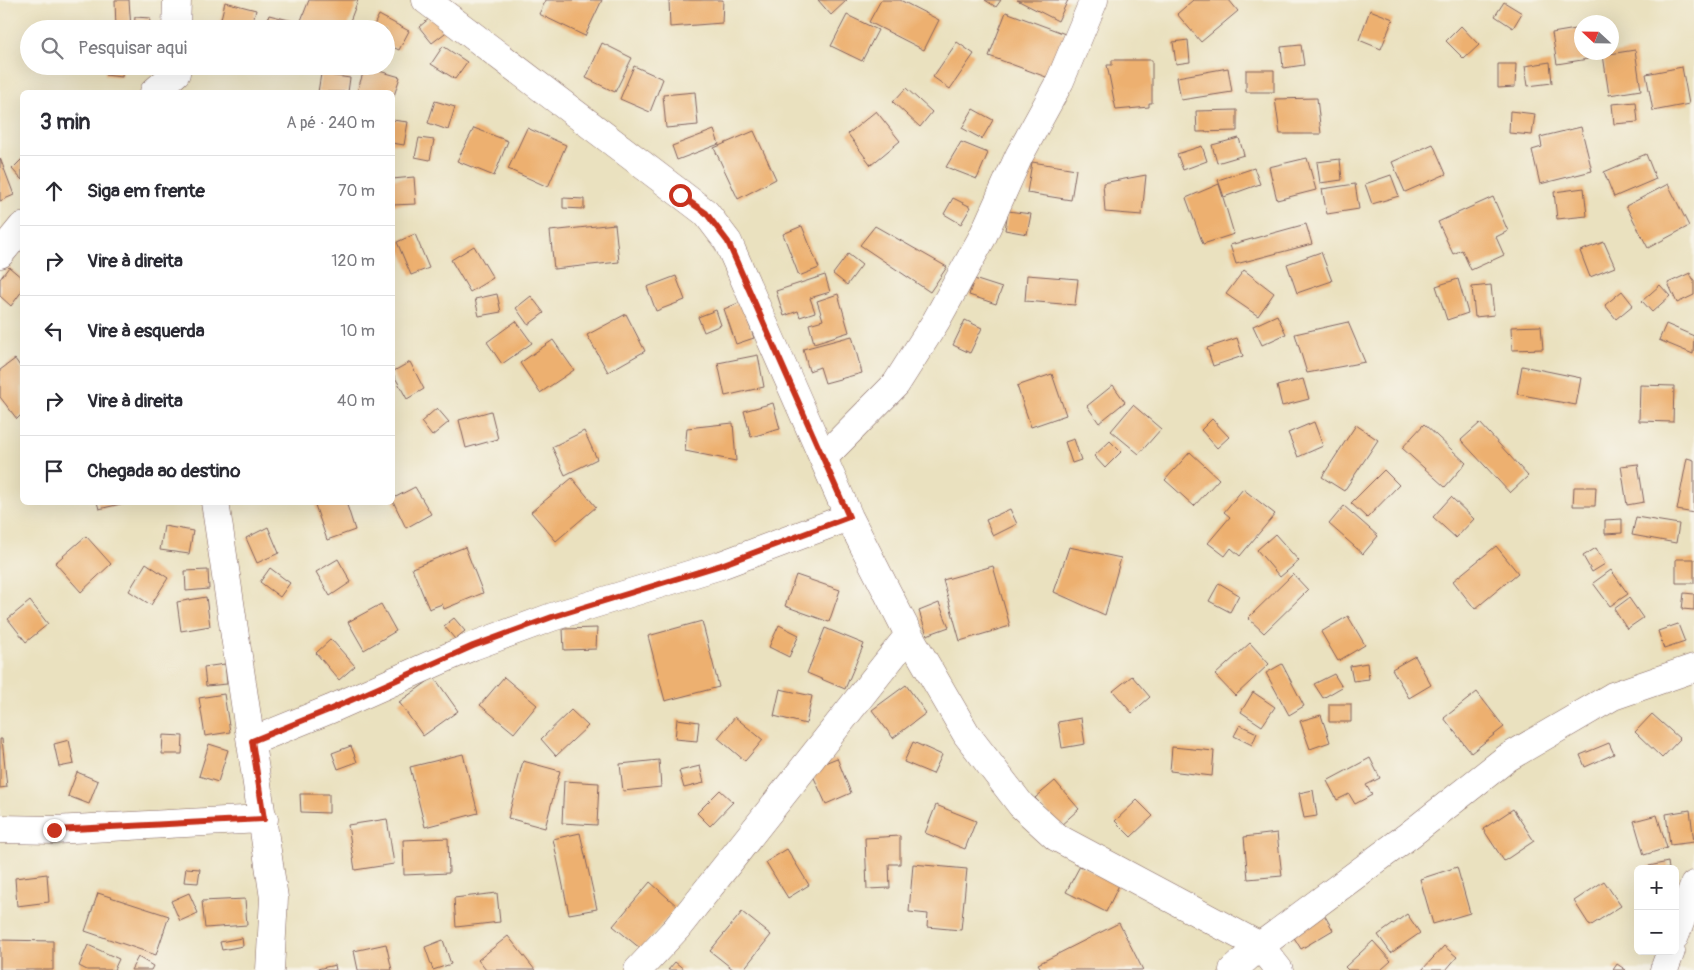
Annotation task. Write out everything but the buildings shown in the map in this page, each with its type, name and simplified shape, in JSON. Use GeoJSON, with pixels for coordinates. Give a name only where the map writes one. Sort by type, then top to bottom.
{"type":"FeatureCollection","features":[{"type":"Feature","properties":{"kind":"street"},"geometry":{"type":"LineString","coordinates":[[176,20],[177,0]]}},
{"type":"Feature","properties":{"kind":"street"},"geometry":{"type":"LineString","coordinates":[[426,0],[706,213],[728,242],[849,517],[909,634],[967,735],[1021,805],[1056,837],[1260,946],[1280,970]]}},
{"type":"Feature","properties":{"kind":"street"},"geometry":{"type":"LineString","coordinates":[[823,458],[896,384],[936,321],[982,238],[1020,156],[1060,81],[1094,0]]}},
{"type":"Feature","properties":{"kind":"street"},"geometry":{"type":"LineString","coordinates":[[157,90],[176,77]]}},
{"type":"Feature","properties":{"kind":"street"},"geometry":{"type":"LineString","coordinates":[[0,254],[20,229]]}},
{"type":"Feature","properties":{"kind":"street"},"geometry":{"type":"LineString","coordinates":[[215,505],[264,819],[274,898],[270,970]]}},
{"type":"Feature","properties":{"kind":"street"},"geometry":{"type":"LineString","coordinates":[[252,741],[331,709],[473,646],[552,617],[721,565],[849,517]]}},
{"type":"Feature","properties":{"kind":"street"},"geometry":{"type":"LineString","coordinates":[[638,970],[677,928],[909,634]]}},
{"type":"Feature","properties":{"kind":"street"},"geometry":{"type":"LineString","coordinates":[[1234,970],[1260,946],[1408,836],[1507,758],[1613,696],[1694,668]]}},
{"type":"Feature","properties":{"kind":"street"},"geometry":{"type":"LineString","coordinates":[[0,830],[54,830],[264,819]]}},
{"type":"Feature","properties":{"kind":"street"},"geometry":{"type":"LineString","coordinates":[[1679,925],[1694,885]]}},
{"type":"Feature","properties":{"kind":"street"},"geometry":{"type":"LineString","coordinates":[[1664,970],[1669,955]]}},
{"type":"Feature","properties":{"kind":"route"},"geometry":{"type":"LineString","coordinates":[[54,830],[264,819],[252,741],[331,709],[473,646],[552,617],[721,565],[849,517],[728,242],[706,213],[680,195]]}}]}
